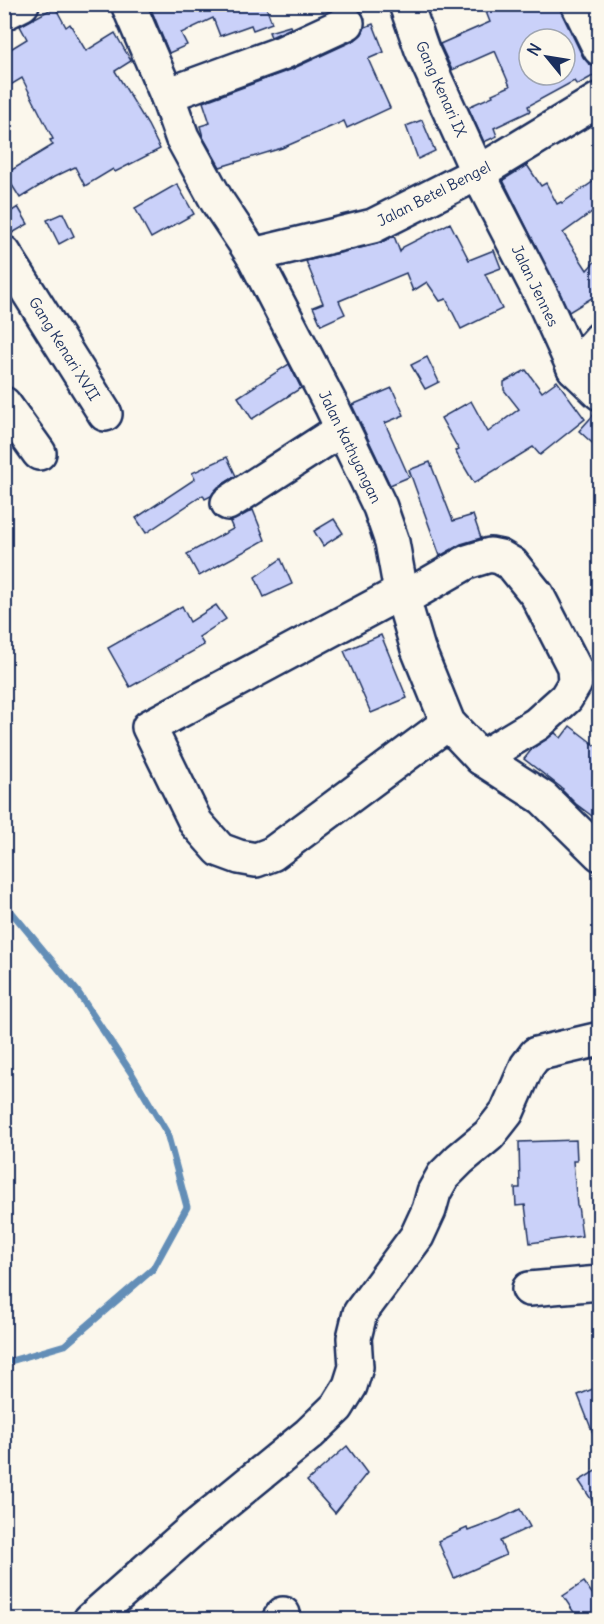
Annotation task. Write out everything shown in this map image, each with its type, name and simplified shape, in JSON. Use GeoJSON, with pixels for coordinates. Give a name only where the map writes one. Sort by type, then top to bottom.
{"type":"FeatureCollection","features":[{"type":"Feature","properties":{"kind":"street"},"geometry":{"type":"LineString","coordinates":[[4,14],[22,4]]}},
{"type":"Feature","properties":{"kind":"street","name":"Jalan Kathyangan"},"geometry":{"type":"LineString","coordinates":[[128,4],[167,94],[182,137],[199,171],[254,255],[384,516],[397,563],[402,595],[427,674],[448,723],[481,758],[543,798],[600,854]]}},
{"type":"Feature","properties":{"kind":"street","name":"Gang Kenari IX"},"geometry":{"type":"LineString","coordinates":[[406,4],[422,50],[478,172]]}},
{"type":"Feature","properties":{"kind":"street"},"geometry":{"type":"LineString","coordinates":[[578,4],[600,49]]}},
{"type":"Feature","properties":{"kind":"street"},"geometry":{"type":"LineString","coordinates":[[167,94],[282,53],[347,23]]}},
{"type":"Feature","properties":{"kind":"street","name":"Jalan Betel Bengel"},"geometry":{"type":"LineString","coordinates":[[254,255],[373,226],[478,172],[600,99]]}},
{"type":"Feature","properties":{"kind":"street","name":"Jalan Jennes"},"geometry":{"type":"LineString","coordinates":[[478,172],[542,297],[574,368],[600,393]]}},
{"type":"Feature","properties":{"kind":"street","name":"Gang Kenari XVII"},"geometry":{"type":"LineString","coordinates":[[4,253],[105,414]]}},
{"type":"Feature","properties":{"kind":"street"},"geometry":{"type":"LineString","coordinates":[[574,368],[600,339]]}},
{"type":"Feature","properties":{"kind":"street"},"geometry":{"type":"LineString","coordinates":[[4,404],[39,453]]}},
{"type":"Feature","properties":{"kind":"street"},"geometry":{"type":"LineString","coordinates":[[228,503],[342,429]]}},
{"type":"Feature","properties":{"kind":"street"},"geometry":{"type":"LineString","coordinates":[[448,723],[272,854],[256,860],[220,850],[196,823],[149,727],[467,562],[490,555],[500,557],[512,564],[537,595],[574,667],[575,684],[566,698],[537,724],[481,758]]}},
{"type":"Feature","properties":{"kind":"street"},"geometry":{"type":"LineString","coordinates":[[90,1620],[193,1529],[309,1434],[337,1407],[350,1386],[356,1367],[354,1338],[360,1312],[417,1236],[429,1210],[434,1192],[443,1176],[489,1135],[507,1112],[527,1066],[536,1054],[600,1039]]}},
{"type":"Feature","properties":{"kind":"street"},"geometry":{"type":"LineString","coordinates":[[529,1288],[600,1282]]}},
{"type":"Feature","properties":{"kind":"building"},"geometry":{"type":"Polygon","coordinates":[[[149,4],[265,4],[272,23],[253,30],[251,25],[220,36],[213,18],[181,33],[187,45],[169,53],[149,4]]]}},
{"type":"Feature","properties":{"kind":"building"},"geometry":{"type":"Polygon","coordinates":[[[483,4],[560,4],[568,27],[517,27],[517,87],[563,87],[528,106],[530,111],[494,128],[497,136],[484,142],[468,107],[510,86],[495,51],[452,70],[440,44],[490,22],[483,4]]]}},
{"type":"Feature","properties":{"kind":"building"},"geometry":{"type":"Polygon","coordinates":[[[55,7],[66,27],[70,24],[86,51],[115,33],[131,61],[115,71],[160,149],[115,172],[113,169],[85,186],[75,167],[20,198],[5,174],[53,145],[50,140],[53,139],[22,78],[4,89],[4,53],[27,39],[20,26],[55,7]]]}},
{"type":"Feature","properties":{"kind":"building"},"geometry":{"type":"Polygon","coordinates":[[[373,24],[384,52],[368,59],[390,108],[347,128],[344,121],[282,148],[220,167],[203,137],[200,126],[210,123],[203,102],[290,70],[355,40],[362,34],[365,27],[373,24]]]}},
{"type":"Feature","properties":{"kind":"building"},"geometry":{"type":"Polygon","coordinates":[[[290,26],[291,28],[271,37],[269,32],[290,26]]]}},
{"type":"Feature","properties":{"kind":"building"},"geometry":{"type":"Polygon","coordinates":[[[577,45],[583,57],[590,65],[600,68],[600,72],[577,85],[577,45]]]}},
{"type":"Feature","properties":{"kind":"building"},"geometry":{"type":"Polygon","coordinates":[[[422,120],[435,151],[418,159],[406,126],[422,120]]]}},
{"type":"Feature","properties":{"kind":"building"},"geometry":{"type":"Polygon","coordinates":[[[527,165],[541,186],[546,183],[557,204],[562,203],[600,177],[600,206],[563,233],[587,270],[600,256],[600,293],[569,312],[503,180],[527,165]]]}},
{"type":"Feature","properties":{"kind":"building"},"geometry":{"type":"Polygon","coordinates":[[[177,184],[194,214],[151,238],[135,208],[177,184]]]}},
{"type":"Feature","properties":{"kind":"building"},"geometry":{"type":"Polygon","coordinates":[[[18,207],[28,224],[9,235],[4,234],[4,216],[18,207]]]}},
{"type":"Feature","properties":{"kind":"building"},"geometry":{"type":"Polygon","coordinates":[[[63,213],[74,236],[59,244],[47,220],[63,213]]]}},
{"type":"Feature","properties":{"kind":"building"},"geometry":{"type":"Polygon","coordinates":[[[450,223],[469,260],[494,250],[501,268],[485,274],[502,309],[461,329],[446,299],[440,301],[427,282],[413,291],[406,273],[339,301],[345,314],[321,325],[313,307],[323,303],[306,261],[377,244],[394,236],[400,252],[403,247],[450,223]]]}},
{"type":"Feature","properties":{"kind":"building"},"geometry":{"type":"Polygon","coordinates":[[[427,357],[439,382],[425,389],[411,365],[427,357]]]}},
{"type":"Feature","properties":{"kind":"building"},"geometry":{"type":"Polygon","coordinates":[[[289,364],[301,388],[252,419],[238,397],[289,364]]]}},
{"type":"Feature","properties":{"kind":"building"},"geometry":{"type":"Polygon","coordinates":[[[526,370],[542,392],[557,381],[585,419],[540,455],[533,447],[474,483],[455,451],[459,450],[441,418],[471,401],[488,432],[519,409],[504,390],[504,382],[526,370]]]}},
{"type":"Feature","properties":{"kind":"building"},"geometry":{"type":"Polygon","coordinates":[[[392,388],[404,415],[385,423],[409,477],[390,485],[352,405],[392,388]]]}},
{"type":"Feature","properties":{"kind":"building"},"geometry":{"type":"Polygon","coordinates":[[[597,411],[600,411],[600,450],[579,431],[597,411]]]}},
{"type":"Feature","properties":{"kind":"building"},"geometry":{"type":"Polygon","coordinates":[[[227,457],[236,476],[218,487],[211,496],[205,499],[203,495],[146,533],[136,518],[195,479],[192,473],[227,457]]]}},
{"type":"Feature","properties":{"kind":"building"},"geometry":{"type":"Polygon","coordinates":[[[430,462],[453,521],[473,515],[481,538],[461,544],[440,556],[409,470],[430,462]]]}},
{"type":"Feature","properties":{"kind":"building"},"geometry":{"type":"Polygon","coordinates":[[[253,510],[265,540],[199,576],[187,554],[233,529],[230,522],[253,510]]]}},
{"type":"Feature","properties":{"kind":"building"},"geometry":{"type":"Polygon","coordinates":[[[334,519],[343,533],[323,546],[314,531],[334,519]]]}},
{"type":"Feature","properties":{"kind":"building"},"geometry":{"type":"Polygon","coordinates":[[[281,559],[292,584],[264,597],[255,577],[281,559]]]}},
{"type":"Feature","properties":{"kind":"building"},"geometry":{"type":"Polygon","coordinates":[[[216,605],[226,619],[199,637],[204,645],[130,687],[108,648],[182,606],[190,622],[216,605]]]}},
{"type":"Feature","properties":{"kind":"building"},"geometry":{"type":"Polygon","coordinates":[[[381,635],[407,698],[371,713],[344,651],[381,635]]]}},
{"type":"Feature","properties":{"kind":"building"},"geometry":{"type":"Polygon","coordinates":[[[570,726],[600,749],[600,822],[524,759],[532,749],[555,733],[561,738],[570,726]]]}},
{"type":"Feature","properties":{"kind":"building"},"geometry":{"type":"Polygon","coordinates":[[[576,1140],[577,1161],[573,1161],[582,1236],[530,1243],[525,1205],[516,1206],[515,1188],[520,1188],[519,1142],[576,1140]]]}},
{"type":"Feature","properties":{"kind":"building"},"geometry":{"type":"Polygon","coordinates":[[[600,1386],[600,1445],[598,1446],[578,1395],[600,1386]]]}},
{"type":"Feature","properties":{"kind":"building"},"geometry":{"type":"Polygon","coordinates":[[[347,1446],[367,1473],[335,1513],[307,1481],[347,1446]]]}},
{"type":"Feature","properties":{"kind":"building"},"geometry":{"type":"Polygon","coordinates":[[[600,1468],[600,1513],[579,1481],[600,1468]]]}},
{"type":"Feature","properties":{"kind":"building"},"geometry":{"type":"Polygon","coordinates":[[[520,1509],[530,1527],[500,1541],[506,1555],[454,1578],[438,1541],[467,1528],[468,1531],[500,1519],[520,1509]]]}},
{"type":"Feature","properties":{"kind":"building"},"geometry":{"type":"Polygon","coordinates":[[[584,1582],[600,1605],[600,1620],[579,1620],[563,1596],[584,1582]]]}},
{"type":"Feature","properties":{"kind":"waterway"},"geometry":{"type":"LineString","coordinates":[[4,903],[77,991],[132,1074],[167,1133],[187,1207],[153,1269],[65,1345],[4,1363]]}}]}
